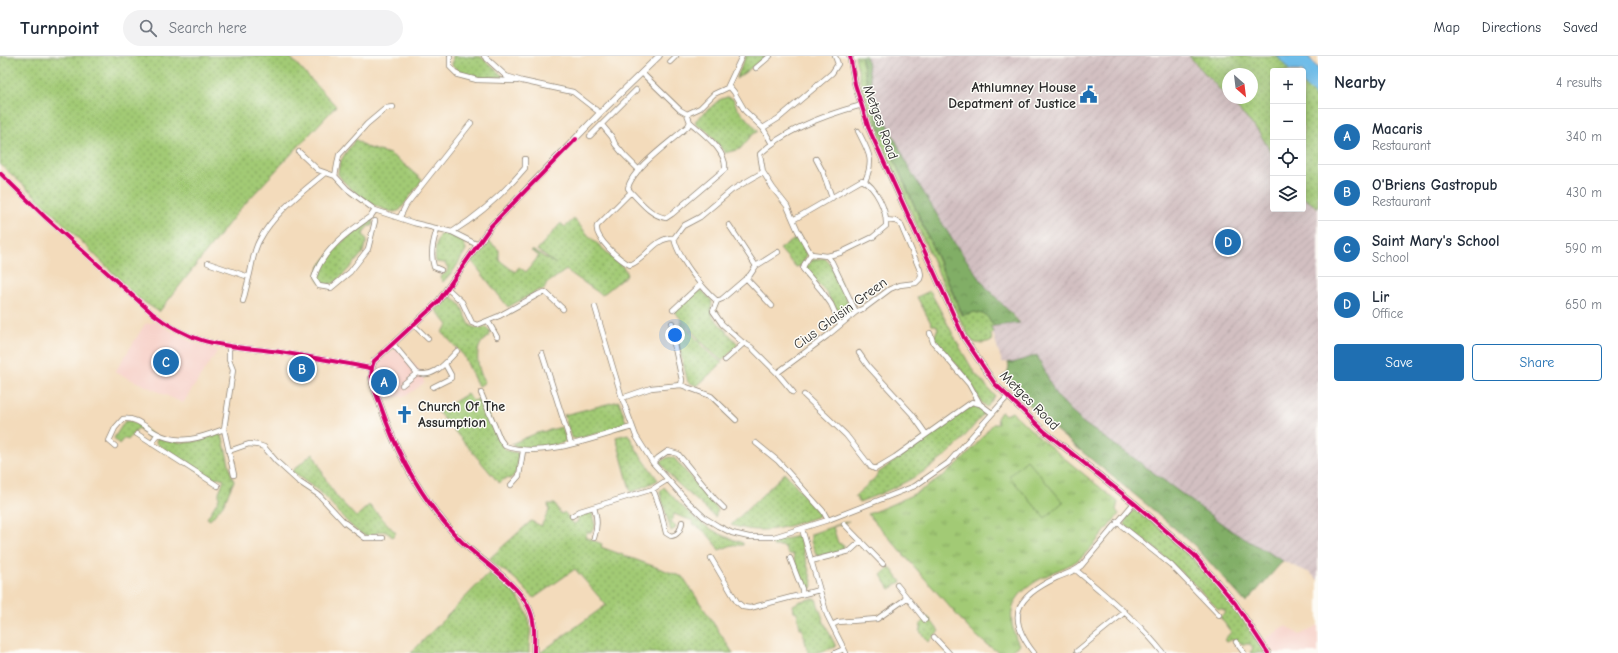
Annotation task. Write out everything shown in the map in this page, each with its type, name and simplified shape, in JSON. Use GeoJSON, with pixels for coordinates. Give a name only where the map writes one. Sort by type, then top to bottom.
{"type":"FeatureCollection","features":[{"type":"Feature","properties":{"kind":"street"},"geometry":{"type":"LineString","coordinates":[[450,56],[450,67],[458,75],[477,80],[522,81]]}},
{"type":"Feature","properties":{"kind":"street"},"geometry":{"type":"LineString","coordinates":[[484,56],[506,76],[573,92],[600,113]]}},
{"type":"Feature","properties":{"kind":"street"},"geometry":{"type":"LineString","coordinates":[[534,653],[535,630],[533,617],[528,606],[518,591],[461,540],[438,515],[420,490],[401,457],[391,434],[372,379],[370,368],[374,361],[437,303],[491,226],[600,113],[659,56]]}},
{"type":"Feature","properties":{"kind":"street"},"geometry":{"type":"LineString","coordinates":[[670,62],[676,56]]}},
{"type":"Feature","properties":{"kind":"street"},"geometry":{"type":"LineString","coordinates":[[687,114],[700,108],[714,94],[729,86],[742,56]]}},
{"type":"Feature","properties":{"kind":"street"},"geometry":{"type":"LineString","coordinates":[[756,68],[770,56]]}},
{"type":"Feature","properties":{"kind":"street"},"geometry":{"type":"LineString","coordinates":[[763,128],[779,118],[832,73],[838,64],[835,56]]}},
{"type":"Feature","properties":{"kind":"street","name":"Metges Road"},"geometry":{"type":"LineString","coordinates":[[850,56],[855,84],[869,129],[964,338],[995,384],[1044,431],[1134,503],[1194,555],[1235,603],[1268,653]]}},
{"type":"Feature","properties":{"kind":"street"},"geometry":{"type":"LineString","coordinates":[[642,72],[680,110],[687,114],[690,122],[705,134],[722,154],[726,162],[725,169],[666,218],[654,215],[628,188],[639,170],[690,122]]}},
{"type":"Feature","properties":{"kind":"street"},"geometry":{"type":"LineString","coordinates":[[729,86],[745,111],[763,128],[772,144]]}},
{"type":"Feature","properties":{"kind":"street"},"geometry":{"type":"LineString","coordinates":[[590,136],[636,90]]}},
{"type":"Feature","properties":{"kind":"street"},"geometry":{"type":"LineString","coordinates":[[811,254],[787,206],[763,172],[760,154],[772,144],[791,133],[829,115],[862,105]]}},
{"type":"Feature","properties":{"kind":"street"},"geometry":{"type":"LineString","coordinates":[[335,176],[339,155],[367,124],[386,108],[393,107]]}},
{"type":"Feature","properties":{"kind":"street"},"geometry":{"type":"LineString","coordinates":[[400,217],[406,205],[470,123]]}},
{"type":"Feature","properties":{"kind":"street"},"geometry":{"type":"LineString","coordinates":[[602,125],[608,131],[615,144],[624,155],[639,170]]}},
{"type":"Feature","properties":{"kind":"street"},"geometry":{"type":"LineString","coordinates":[[858,130],[871,165],[865,181]]}},
{"type":"Feature","properties":{"kind":"street"},"geometry":{"type":"LineString","coordinates":[[299,152],[318,170],[335,176],[346,189],[375,210],[400,217],[414,223],[452,232],[478,245]]}},
{"type":"Feature","properties":{"kind":"street"},"geometry":{"type":"LineString","coordinates":[[452,232],[490,206],[525,168],[525,159]]}},
{"type":"Feature","properties":{"kind":"street"},"geometry":{"type":"LineString","coordinates":[[816,159],[832,198]]}},
{"type":"Feature","properties":{"kind":"street"},"geometry":{"type":"LineString","coordinates":[[717,301],[701,284],[676,245],[674,238],[682,226],[700,217],[732,190],[759,176],[763,172]]}},
{"type":"Feature","properties":{"kind":"street"},"geometry":{"type":"LineString","coordinates":[[0,173],[45,217],[166,324],[192,338],[211,344],[320,358],[370,368]]}},
{"type":"Feature","properties":{"kind":"street"},"geometry":{"type":"LineString","coordinates":[[243,301],[258,242],[269,225],[286,207],[325,173]]}},
{"type":"Feature","properties":{"kind":"street"},"geometry":{"type":"LineString","coordinates":[[793,220],[862,180],[868,183],[876,193],[886,220],[886,226],[883,230],[873,237],[840,253],[827,256],[811,254]]}},
{"type":"Feature","properties":{"kind":"street"},"geometry":{"type":"LineString","coordinates":[[631,192],[597,226],[596,230],[598,236],[621,260],[630,265],[636,264],[660,241],[674,238]]}},
{"type":"Feature","properties":{"kind":"street"},"geometry":{"type":"LineString","coordinates":[[375,210],[371,216],[330,248],[317,268],[314,278],[319,286],[331,288],[350,272],[368,249],[376,221]]}},
{"type":"Feature","properties":{"kind":"street","name":"Cius Glaisin Green"},"geometry":{"type":"LineString","coordinates":[[777,373],[827,336],[856,312],[866,307],[890,289],[900,285],[916,283],[920,280],[920,270],[900,223],[886,220]]}},
{"type":"Feature","properties":{"kind":"street"},"geometry":{"type":"LineString","coordinates":[[729,225],[756,266]]}},
{"type":"Feature","properties":{"kind":"street"},"geometry":{"type":"LineString","coordinates":[[437,229],[432,245],[432,260],[434,267],[441,270]]}},
{"type":"Feature","properties":{"kind":"street"},"geometry":{"type":"LineString","coordinates":[[778,252],[756,266],[746,278],[722,299],[717,301],[714,311],[717,318],[732,334],[744,344],[751,347],[777,373],[793,392]]}},
{"type":"Feature","properties":{"kind":"street"},"geometry":{"type":"LineString","coordinates":[[811,254],[803,269],[831,304],[840,324]]}},
{"type":"Feature","properties":{"kind":"street"},"geometry":{"type":"LineString","coordinates":[[827,256],[838,273],[856,312]]}},
{"type":"Feature","properties":{"kind":"street"},"geometry":{"type":"LineString","coordinates":[[208,263],[249,277]]}},
{"type":"Feature","properties":{"kind":"street"},"geometry":{"type":"LineString","coordinates":[[746,278],[772,306]]}},
{"type":"Feature","properties":{"kind":"street"},"geometry":{"type":"LineString","coordinates":[[673,310],[701,284]]}},
{"type":"Feature","properties":{"kind":"street"},"geometry":{"type":"LineString","coordinates":[[448,289],[462,302],[472,323],[477,325],[488,321],[545,292],[563,309]]}},
{"type":"Feature","properties":{"kind":"street"},"geometry":{"type":"LineString","coordinates":[[595,307],[632,427],[653,463],[667,480],[701,515],[732,533],[749,537],[768,538],[802,529],[915,486],[948,463],[1008,396]]}},
{"type":"Feature","properties":{"kind":"street"},"geometry":{"type":"LineString","coordinates":[[488,321],[497,337]]}},
{"type":"Feature","properties":{"kind":"street"},"geometry":{"type":"LineString","coordinates":[[672,323],[671,330],[682,380],[681,385]]}},
{"type":"Feature","properties":{"kind":"street"},"geometry":{"type":"LineString","coordinates":[[414,325],[428,339]]}},
{"type":"Feature","properties":{"kind":"street"},"geometry":{"type":"LineString","coordinates":[[930,333],[933,342],[969,384],[980,404]]}},
{"type":"Feature","properties":{"kind":"street"},"geometry":{"type":"LineString","coordinates":[[393,344],[417,373],[430,375],[445,364],[457,351]]}},
{"type":"Feature","properties":{"kind":"street"},"geometry":{"type":"LineString","coordinates":[[725,360],[744,344]]}},
{"type":"Feature","properties":{"kind":"street"},"geometry":{"type":"LineString","coordinates":[[229,347],[229,360],[233,370],[224,429],[234,475]]}},
{"type":"Feature","properties":{"kind":"street"},"geometry":{"type":"LineString","coordinates":[[542,353],[571,444]]}},
{"type":"Feature","properties":{"kind":"street"},"geometry":{"type":"LineString","coordinates":[[859,354],[912,414],[926,434]]}},
{"type":"Feature","properties":{"kind":"street"},"geometry":{"type":"LineString","coordinates":[[432,388],[451,378],[445,364]]}},
{"type":"Feature","properties":{"kind":"street"},"geometry":{"type":"LineString","coordinates":[[402,385],[417,373]]}},
{"type":"Feature","properties":{"kind":"street"},"geometry":{"type":"LineString","coordinates":[[622,398],[651,388],[681,385],[711,396],[736,420]]}},
{"type":"Feature","properties":{"kind":"street"},"geometry":{"type":"LineString","coordinates":[[481,393],[500,439],[505,446],[523,451],[555,448],[632,427]]}},
{"type":"Feature","properties":{"kind":"street"},"geometry":{"type":"LineString","coordinates":[[804,395],[846,435],[871,467],[875,469],[895,457],[972,402],[980,404],[992,413]]}},
{"type":"Feature","properties":{"kind":"street"},"geometry":{"type":"LineString","coordinates":[[115,446],[110,441],[115,428],[123,419],[131,418],[157,434],[171,439],[187,441],[224,429]]}},
{"type":"Feature","properties":{"kind":"street"},"geometry":{"type":"LineString","coordinates":[[137,434],[218,486]]}},
{"type":"Feature","properties":{"kind":"street"},"geometry":{"type":"LineString","coordinates":[[152,444],[157,434]]}},
{"type":"Feature","properties":{"kind":"street"},"geometry":{"type":"LineString","coordinates":[[756,443],[778,461],[823,511],[828,520]]}},
{"type":"Feature","properties":{"kind":"street"},"geometry":{"type":"LineString","coordinates":[[229,451],[249,444],[264,447],[276,461],[298,481],[319,495],[345,523],[365,538],[382,538]]}},
{"type":"Feature","properties":{"kind":"street"},"geometry":{"type":"LineString","coordinates":[[511,485],[519,476],[523,451]]}},
{"type":"Feature","properties":{"kind":"street"},"geometry":{"type":"LineString","coordinates":[[653,463],[668,451],[678,454],[724,508]]}},
{"type":"Feature","properties":{"kind":"street"},"geometry":{"type":"LineString","coordinates":[[572,516],[580,511],[653,489],[667,480]]}},
{"type":"Feature","properties":{"kind":"street"},"geometry":{"type":"LineString","coordinates":[[653,489],[660,508],[666,533],[671,536],[679,532],[682,522]]}},
{"type":"Feature","properties":{"kind":"street"},"geometry":{"type":"LineString","coordinates":[[1034,653],[1025,641],[1019,628],[1017,616],[1021,604],[1035,590],[1076,570],[1086,561],[1134,503]]}},
{"type":"Feature","properties":{"kind":"street"},"geometry":{"type":"LineString","coordinates":[[594,507],[598,522],[594,538]]}},
{"type":"Feature","properties":{"kind":"street"},"geometry":{"type":"LineString","coordinates":[[1117,522],[1171,565],[1219,615]]}},
{"type":"Feature","properties":{"kind":"street"},"geometry":{"type":"LineString","coordinates":[[844,524],[883,564]]}},
{"type":"Feature","properties":{"kind":"street"},"geometry":{"type":"LineString","coordinates":[[802,529],[827,615],[845,651],[835,653]]}},
{"type":"Feature","properties":{"kind":"street"},"geometry":{"type":"LineString","coordinates":[[811,562],[850,551],[861,541]]}},
{"type":"Feature","properties":{"kind":"street"},"geometry":{"type":"LineString","coordinates":[[711,558],[737,602],[743,608],[750,608],[819,590]]}},
{"type":"Feature","properties":{"kind":"street"},"geometry":{"type":"LineString","coordinates":[[790,558],[802,589],[802,594]]}},
{"type":"Feature","properties":{"kind":"street"},"geometry":{"type":"LineString","coordinates":[[1076,570],[1125,612],[1147,633],[1163,653]]}},
{"type":"Feature","properties":{"kind":"street"},"geometry":{"type":"LineString","coordinates":[[897,585],[925,620]]}},
{"type":"Feature","properties":{"kind":"street"},"geometry":{"type":"LineString","coordinates":[[832,625],[838,622],[877,619],[907,598]]}},
{"type":"Feature","properties":{"kind":"street"},"geometry":{"type":"LineString","coordinates":[[1077,651],[1125,612]]}},
{"type":"Feature","properties":{"kind":"street"},"geometry":{"type":"LineString","coordinates":[[934,637],[949,653]]}},
{"type":"Feature","properties":{"kind":"street"},"geometry":{"type":"LineString","coordinates":[[1236,642],[1244,653]]}},
{"type":"Feature","properties":{"kind":"shaded area"},"geometry":{"type":"Polygon","coordinates":[[[866,56],[1189,56],[1222,92],[1222,104],[1233,104],[1259,132],[1270,151],[1270,212],[1306,212],[1306,199],[1318,209],[1318,580],[1310,573],[1283,561],[1233,532],[1131,456],[1082,422],[1056,395],[1037,355],[1013,363],[1002,362],[991,327],[1020,322],[986,287],[953,241],[910,170],[874,96],[866,56]]]}},
{"type":"Feature","properties":{"kind":"shaded area"},"geometry":{"type":"Polygon","coordinates":[[[156,322],[197,344],[216,349],[217,352],[183,403],[115,372],[145,324],[156,322]]]}},
{"type":"Feature","properties":{"kind":"shaded area"},"geometry":{"type":"Polygon","coordinates":[[[398,347],[423,374],[424,383],[406,396],[385,398],[374,366],[398,347]]]}},
{"type":"Feature","properties":{"kind":"shaded area"},"geometry":{"type":"Polygon","coordinates":[[[1318,625],[1318,653],[1273,653],[1266,642],[1266,638],[1287,626],[1300,635],[1318,625]]]}},
{"type":"Feature","properties":{"kind":"green space"},"geometry":{"type":"Polygon","coordinates":[[[0,56],[289,56],[336,106],[240,209],[159,312],[137,297],[43,203],[0,164],[0,56]]]}},
{"type":"Feature","properties":{"kind":"green space"},"geometry":{"type":"Polygon","coordinates":[[[453,56],[481,57],[504,77],[476,77],[464,74],[452,65],[453,56]]]}},
{"type":"Feature","properties":{"kind":"green space"},"geometry":{"type":"Polygon","coordinates":[[[746,56],[767,56],[736,79],[746,56]]]}},
{"type":"Feature","properties":{"kind":"green space"},"geometry":{"type":"Polygon","coordinates":[[[855,56],[861,56],[877,121],[962,315],[975,312],[986,315],[994,326],[991,327],[993,333],[991,334],[992,341],[983,343],[973,342],[956,312],[873,127],[863,95],[855,56]]]}},
{"type":"Feature","properties":{"kind":"green space"},"geometry":{"type":"Polygon","coordinates":[[[861,56],[866,56],[874,96],[910,170],[953,241],[986,287],[1020,323],[994,326],[986,315],[975,312],[963,315],[877,121],[861,56]]]}},
{"type":"Feature","properties":{"kind":"green space"},"geometry":{"type":"Polygon","coordinates":[[[1189,56],[1277,56],[1287,68],[1270,68],[1270,151],[1259,132],[1233,104],[1258,104],[1258,68],[1222,68],[1222,92],[1189,56]]]}},
{"type":"Feature","properties":{"kind":"green space"},"geometry":{"type":"Polygon","coordinates":[[[1306,87],[1318,99],[1318,208],[1306,199],[1306,87]]]}},
{"type":"Feature","properties":{"kind":"green space"},"geometry":{"type":"Polygon","coordinates":[[[727,97],[733,99],[737,108],[758,131],[751,136],[740,149],[725,153],[707,131],[697,125],[695,121],[719,100],[727,97]]]}},
{"type":"Feature","properties":{"kind":"green space"},"geometry":{"type":"Polygon","coordinates":[[[356,139],[365,147],[390,154],[422,180],[400,210],[395,212],[380,208],[348,186],[338,174],[342,159],[356,139]]]}},
{"type":"Feature","properties":{"kind":"green space"},"geometry":{"type":"Polygon","coordinates":[[[574,219],[589,236],[624,268],[627,275],[602,295],[566,270],[546,284],[544,290],[539,290],[508,307],[471,260],[484,241],[491,243],[499,250],[499,260],[515,272],[519,267],[526,272],[539,256],[531,251],[532,250],[556,264],[537,250],[561,223],[565,227],[574,219]]]}},
{"type":"Feature","properties":{"kind":"green space"},"geometry":{"type":"Polygon","coordinates":[[[373,220],[372,226],[368,226],[363,234],[367,240],[365,248],[358,258],[334,283],[322,284],[319,282],[317,275],[320,267],[327,257],[346,238],[373,220]]]}},
{"type":"Feature","properties":{"kind":"green space"},"geometry":{"type":"Polygon","coordinates":[[[445,233],[463,241],[466,250],[454,270],[443,282],[440,277],[447,272],[448,268],[445,263],[436,262],[435,252],[440,234],[445,233]]]}},
{"type":"Feature","properties":{"kind":"green space"},"geometry":{"type":"Polygon","coordinates":[[[798,237],[807,255],[801,266],[796,267],[780,249],[798,237]]]}},
{"type":"Feature","properties":{"kind":"green space"},"geometry":{"type":"Polygon","coordinates":[[[824,258],[832,267],[844,291],[852,312],[843,319],[840,318],[827,294],[806,270],[806,267],[812,260],[824,258]]]}},
{"type":"Feature","properties":{"kind":"green space"},"geometry":{"type":"Polygon","coordinates":[[[702,290],[712,301],[711,312],[713,317],[738,344],[722,361],[709,350],[674,311],[694,294],[702,290]]]}},
{"type":"Feature","properties":{"kind":"green space"},"geometry":{"type":"Polygon","coordinates":[[[930,291],[974,372],[995,396],[987,407],[981,402],[967,377],[934,338],[938,328],[936,325],[932,325],[917,297],[930,291]]]}},
{"type":"Feature","properties":{"kind":"green space"},"geometry":{"type":"Polygon","coordinates":[[[448,294],[460,304],[470,325],[475,328],[486,327],[490,331],[489,337],[480,345],[478,351],[478,364],[485,382],[478,387],[464,356],[442,332],[448,325],[435,309],[448,294]]]}},
{"type":"Feature","properties":{"kind":"green space"},"geometry":{"type":"Polygon","coordinates":[[[681,321],[706,350],[722,363],[697,386],[688,382],[677,340],[676,331],[682,327],[681,321]]]}},
{"type":"Feature","properties":{"kind":"green space"},"geometry":{"type":"Polygon","coordinates":[[[1037,355],[1056,395],[1082,422],[1131,456],[1233,532],[1283,561],[1246,603],[1194,545],[1042,419],[1002,377],[1008,371],[1008,362],[1013,363],[1037,355]]]}},
{"type":"Feature","properties":{"kind":"green space"},"geometry":{"type":"Polygon","coordinates":[[[467,394],[473,401],[480,399],[484,403],[499,441],[503,447],[508,451],[518,453],[516,472],[509,479],[506,478],[499,483],[438,412],[467,394]]]}},
{"type":"Feature","properties":{"kind":"green space"},"geometry":{"type":"Polygon","coordinates":[[[619,401],[626,426],[576,439],[571,437],[564,415],[619,401]]]}},
{"type":"Feature","properties":{"kind":"green space"},"geometry":{"type":"Polygon","coordinates":[[[971,406],[979,407],[985,412],[950,452],[918,475],[859,502],[855,496],[875,478],[878,473],[971,406]]]}},
{"type":"Feature","properties":{"kind":"green space"},"geometry":{"type":"Polygon","coordinates":[[[1001,412],[1006,415],[1012,412],[1042,440],[1118,502],[1116,510],[1119,514],[1095,544],[1084,555],[1078,560],[1031,585],[1016,600],[1012,609],[1012,619],[1019,645],[1008,653],[999,653],[970,630],[868,514],[913,494],[944,475],[965,457],[993,424],[998,424],[997,418],[1001,412]]]}},
{"type":"Feature","properties":{"kind":"green space"},"geometry":{"type":"Polygon","coordinates":[[[125,421],[132,421],[153,435],[151,438],[148,438],[145,432],[138,428],[128,440],[124,438],[119,444],[114,438],[125,421]]]}},
{"type":"Feature","properties":{"kind":"green space"},"geometry":{"type":"Polygon","coordinates":[[[562,427],[566,440],[563,443],[530,448],[523,448],[511,444],[537,433],[562,427]]]}},
{"type":"Feature","properties":{"kind":"green space"},"geometry":{"type":"Polygon","coordinates":[[[218,434],[222,436],[234,481],[223,505],[210,520],[207,518],[219,499],[219,492],[224,480],[218,477],[215,479],[210,478],[157,444],[156,441],[158,438],[175,442],[193,442],[218,434]]]}},
{"type":"Feature","properties":{"kind":"green space"},"geometry":{"type":"Polygon","coordinates":[[[628,434],[638,452],[658,480],[631,493],[616,437],[628,434]]]}},
{"type":"Feature","properties":{"kind":"green space"},"geometry":{"type":"Polygon","coordinates":[[[313,453],[328,484],[338,498],[356,517],[369,505],[396,533],[392,537],[384,531],[368,536],[359,532],[353,528],[322,494],[292,471],[313,453]]]}},
{"type":"Feature","properties":{"kind":"green space"},"geometry":{"type":"Polygon","coordinates":[[[669,457],[674,458],[715,506],[718,510],[715,517],[675,481],[660,462],[669,457]]]}},
{"type":"Feature","properties":{"kind":"green space"},"geometry":{"type":"Polygon","coordinates":[[[1027,460],[1063,502],[1045,518],[1009,476],[1027,460]]]}},
{"type":"Feature","properties":{"kind":"green space"},"geometry":{"type":"Polygon","coordinates":[[[785,473],[818,511],[819,516],[797,524],[776,529],[755,530],[731,525],[785,473]]]}},
{"type":"Feature","properties":{"kind":"green space"},"geometry":{"type":"Polygon","coordinates":[[[664,487],[690,514],[699,521],[719,533],[743,543],[743,545],[732,545],[719,550],[704,531],[692,524],[693,521],[674,514],[671,523],[674,524],[676,528],[671,531],[660,493],[664,487]]]}},
{"type":"Feature","properties":{"kind":"green space"},"geometry":{"type":"Polygon","coordinates":[[[548,504],[555,504],[559,512],[562,514],[564,512],[574,524],[578,521],[577,515],[590,512],[592,513],[595,526],[591,532],[587,532],[585,537],[602,544],[601,547],[683,577],[733,653],[540,653],[606,605],[575,569],[534,598],[518,581],[495,564],[490,558],[531,521],[541,526],[549,511],[548,504]]]}},
{"type":"Feature","properties":{"kind":"green space"},"geometry":{"type":"Polygon","coordinates":[[[1133,511],[1145,516],[1186,551],[1225,594],[1266,653],[1250,653],[1253,648],[1250,644],[1242,644],[1235,640],[1227,642],[1224,640],[1231,632],[1220,617],[1226,613],[1223,609],[1218,609],[1192,582],[1153,547],[1126,526],[1125,523],[1128,515],[1133,511]]]}},
{"type":"Feature","properties":{"kind":"green space"},"geometry":{"type":"Polygon","coordinates":[[[849,521],[833,527],[838,543],[844,545],[843,551],[817,556],[811,542],[811,534],[849,521]]]}},
{"type":"Feature","properties":{"kind":"green space"},"geometry":{"type":"Polygon","coordinates":[[[799,536],[813,585],[812,588],[806,589],[795,563],[793,554],[788,554],[785,547],[773,546],[771,542],[799,536]]]}},
{"type":"Feature","properties":{"kind":"green space"},"geometry":{"type":"Polygon","coordinates":[[[890,567],[901,582],[890,589],[881,575],[890,567]]]}},
{"type":"Feature","properties":{"kind":"green space"},"geometry":{"type":"Polygon","coordinates":[[[489,573],[496,577],[515,594],[525,609],[530,625],[529,653],[411,653],[489,573]]]}},
{"type":"Feature","properties":{"kind":"green space"},"geometry":{"type":"Polygon","coordinates":[[[810,599],[816,599],[824,622],[836,647],[816,653],[808,653],[802,628],[800,628],[797,612],[794,611],[793,605],[810,599]]]}},
{"type":"Feature","properties":{"kind":"green space"},"geometry":{"type":"Polygon","coordinates":[[[928,617],[939,631],[928,642],[919,630],[922,628],[919,625],[928,617]]]}},
{"type":"Feature","properties":{"kind":"water"},"geometry":{"type":"Polygon","coordinates":[[[1277,56],[1308,56],[1318,69],[1318,99],[1306,87],[1306,68],[1287,68],[1277,56]]]}},
{"type":"Feature","properties":{"kind":"cycle path"},"geometry":{"type":"LineString","coordinates":[[850,56],[855,84],[869,129],[964,338],[995,384],[1044,431],[1134,503],[1194,555],[1235,603],[1268,653]]}},
{"type":"Feature","properties":{"kind":"cycle path"},"geometry":{"type":"LineString","coordinates":[[534,653],[533,623],[528,606],[507,580],[461,541],[435,511],[424,495],[395,444],[375,390],[371,372],[374,361],[437,303],[491,226],[576,139]]}},
{"type":"Feature","properties":{"kind":"cycle path"},"geometry":{"type":"LineString","coordinates":[[0,173],[45,217],[152,313],[183,333],[198,339],[228,346],[280,352],[370,368]]}},
{"type":"Feature","properties":{"kind":"place","name":"Athlumney House Depatment of Justice"},"geometry":{"type":"Point","coordinates":[1089,95]}},
{"type":"Feature","properties":{"kind":"place","name":"Lir"},"geometry":{"type":"Point","coordinates":[1228,242]}},
{"type":"Feature","properties":{"kind":"place","name":"Saint Mary's School"},"geometry":{"type":"Point","coordinates":[166,362]}},
{"type":"Feature","properties":{"kind":"place","name":"O'Briens Gastropub"},"geometry":{"type":"Point","coordinates":[302,369]}},
{"type":"Feature","properties":{"kind":"place","name":"Macaris"},"geometry":{"type":"Point","coordinates":[384,382]}},
{"type":"Feature","properties":{"kind":"place","name":"Church Of The Assumption"},"geometry":{"type":"Point","coordinates":[405,414]}}]}
